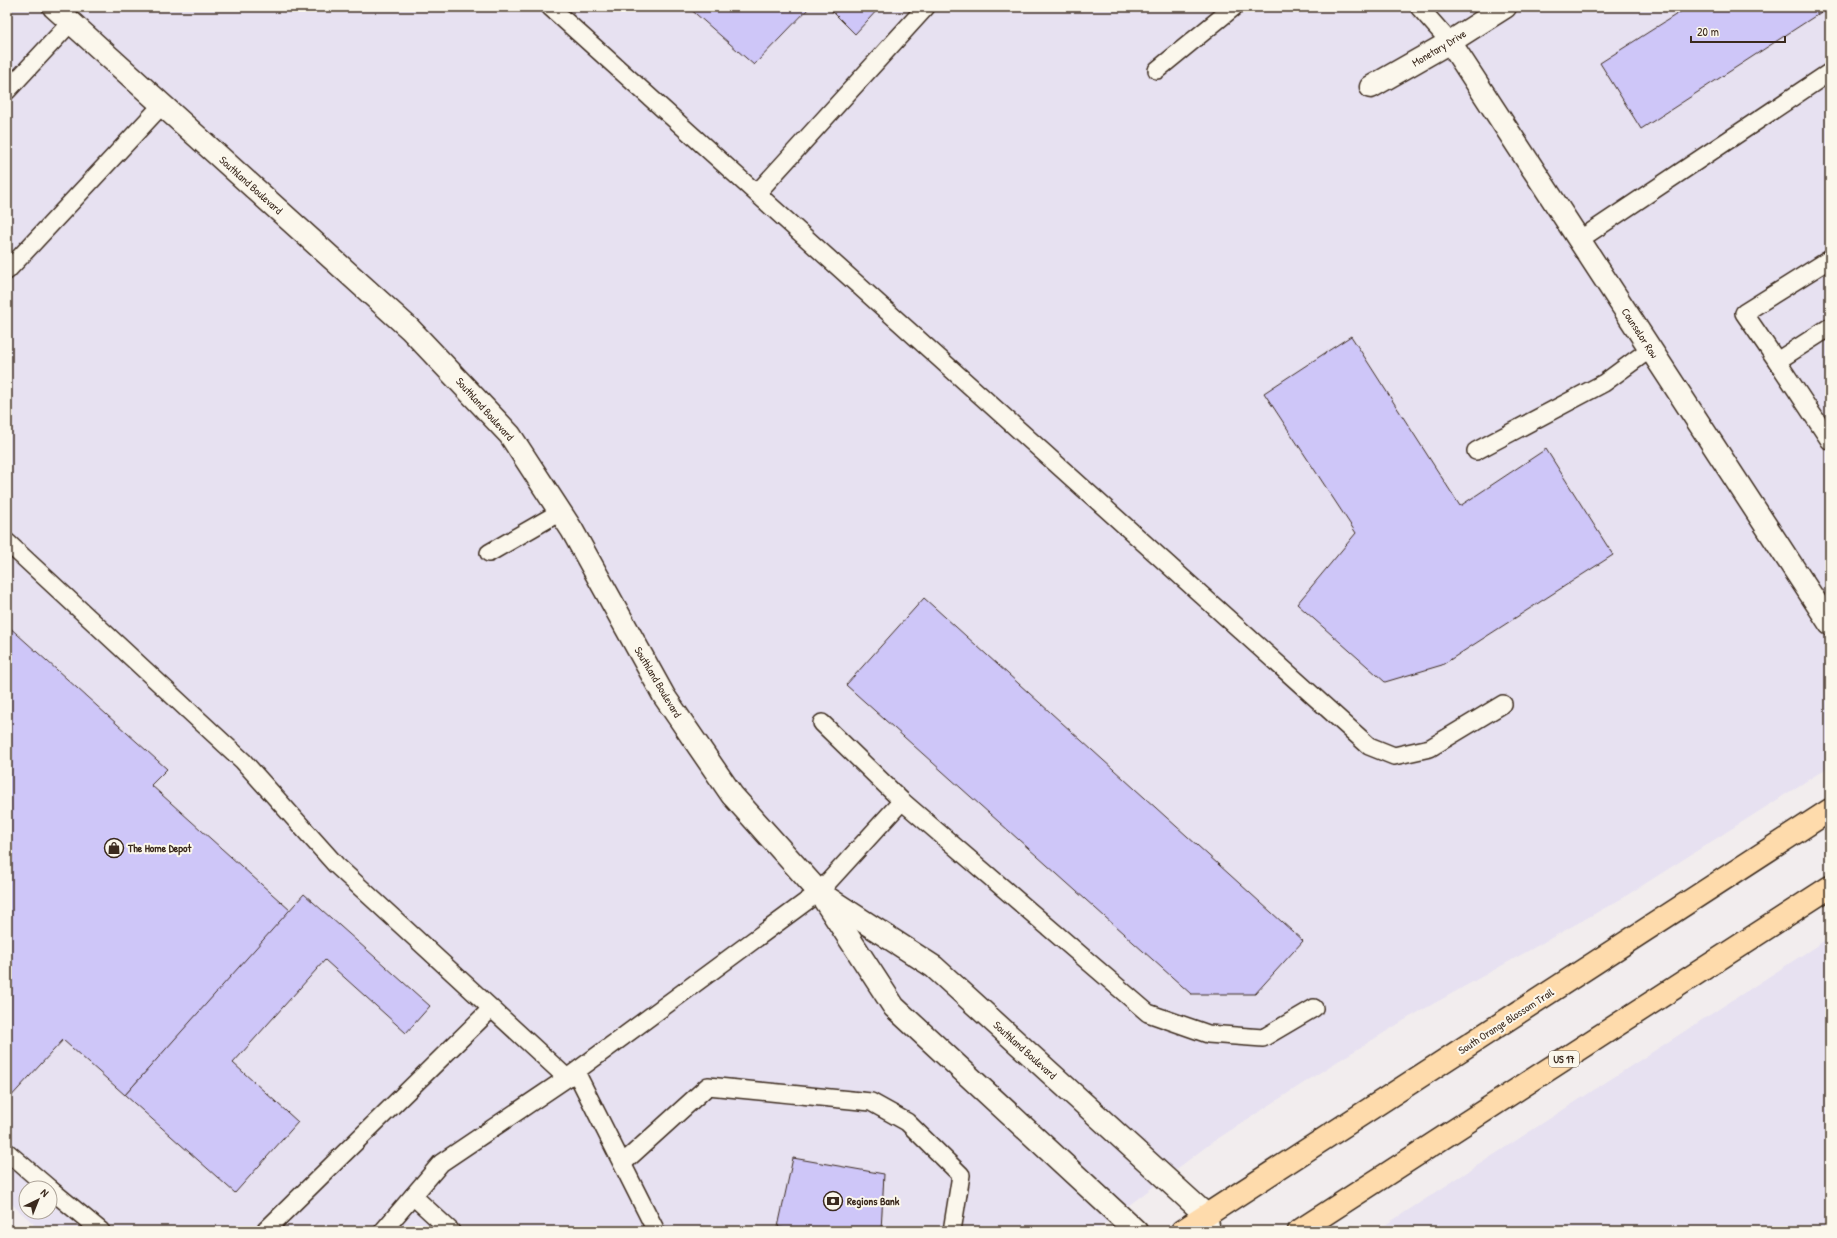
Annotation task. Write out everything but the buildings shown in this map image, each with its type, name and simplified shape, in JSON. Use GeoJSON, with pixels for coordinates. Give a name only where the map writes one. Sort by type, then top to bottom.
{"type":"FeatureCollection","features":[{"type":"Feature","properties":{"kind":"main road","name":"South Orange Blossom Trail"},"geometry":{"type":"LineString","coordinates":[[1182,1231],[1207,1223],[1830,810]]}},
{"type":"Feature","properties":{"kind":"main road","name":"US 17"},"geometry":{"type":"LineString","coordinates":[[1299,1231],[1830,887]]}},
{"type":"Feature","properties":{"kind":"street","name":"Southland Boulevard"},"geometry":{"type":"LineString","coordinates":[[54,7],[410,329],[510,435],[572,530],[664,696],[728,789],[819,892],[894,1007],[1136,1231]]}},
{"type":"Feature","properties":{"kind":"street","name":"Monetary Drive"},"geometry":{"type":"LineString","coordinates":[[1371,87],[1450,42],[1505,7]]}},
{"type":"Feature","properties":{"kind":"street","name":"Counselor Row"},"geometry":{"type":"LineString","coordinates":[[1450,42],[1830,624]]}},
{"type":"Feature","properties":{"kind":"street","name":"Southland Boulevard"},"geometry":{"type":"LineString","coordinates":[[819,892],[934,967],[1207,1223]]}},
{"type":"Feature","properties":{"kind":"lane"},"geometry":{"type":"LineString","coordinates":[[550,7],[1369,746],[1394,756],[1430,748],[1503,704]]}},
{"type":"Feature","properties":{"kind":"lane"},"geometry":{"type":"LineString","coordinates":[[757,193],[926,7]]}},
{"type":"Feature","properties":{"kind":"lane"},"geometry":{"type":"LineString","coordinates":[[1157,70],[1234,7]]}},
{"type":"Feature","properties":{"kind":"lane"},"geometry":{"type":"LineString","coordinates":[[1419,7],[1450,42]]}},
{"type":"Feature","properties":{"kind":"lane"},"geometry":{"type":"LineString","coordinates":[[7,91],[71,22]]}},
{"type":"Feature","properties":{"kind":"lane"},"geometry":{"type":"LineString","coordinates":[[1579,240],[1830,72]]}},
{"type":"Feature","properties":{"kind":"lane"},"geometry":{"type":"LineString","coordinates":[[7,272],[162,105]]}},
{"type":"Feature","properties":{"kind":"lane"},"geometry":{"type":"LineString","coordinates":[[1830,259],[1744,313],[1830,441]]}},
{"type":"Feature","properties":{"kind":"lane"},"geometry":{"type":"LineString","coordinates":[[1777,361],[1830,327]]}},
{"type":"Feature","properties":{"kind":"lane"},"geometry":{"type":"LineString","coordinates":[[1476,451],[1604,383],[1650,349]]}},
{"type":"Feature","properties":{"kind":"lane"},"geometry":{"type":"LineString","coordinates":[[489,553],[560,512]]}},
{"type":"Feature","properties":{"kind":"lane"},"geometry":{"type":"LineString","coordinates":[[7,542],[243,761],[336,865],[491,1009],[572,1075],[623,1164],[656,1231]]}},
{"type":"Feature","properties":{"kind":"lane"},"geometry":{"type":"LineString","coordinates":[[822,723],[902,801],[1148,1013],[1208,1034],[1263,1038],[1314,1008]]}},
{"type":"Feature","properties":{"kind":"lane"},"geometry":{"type":"LineString","coordinates":[[383,1231],[441,1163],[572,1075],[819,892],[902,801]]}},
{"type":"Feature","properties":{"kind":"lane"},"geometry":{"type":"LineString","coordinates":[[266,1231],[491,1009]]}},
{"type":"Feature","properties":{"kind":"lane"},"geometry":{"type":"LineString","coordinates":[[623,1164],[708,1086],[871,1102],[907,1122],[961,1175],[952,1231]]}},
{"type":"Feature","properties":{"kind":"lane"},"geometry":{"type":"LineString","coordinates":[[7,1152],[39,1180]]}},
{"type":"Feature","properties":{"kind":"lane"},"geometry":{"type":"LineString","coordinates":[[58,1196],[101,1231]]}},
{"type":"Feature","properties":{"kind":"lane"},"geometry":{"type":"LineString","coordinates":[[413,1196],[451,1231]]}},
{"type":"Feature","properties":{"kind":"shaded area"},"geometry":{"type":"Polygon","coordinates":[[[7,7],[1830,7],[1830,705],[1828,707],[1830,710],[1830,766],[1621,899],[1408,1018],[1330,1066],[1211,1143],[1095,1231],[28,1231],[34,1224],[30,1220],[58,1220],[58,1180],[18,1180],[18,1210],[7,1200],[7,7]]]}},
{"type":"Feature","properties":{"kind":"shaded area"},"geometry":{"type":"Polygon","coordinates":[[[1830,937],[1830,1231],[1376,1231],[1830,937]]]}},
{"type":"Feature","properties":{"kind":"place","name":"The Home Depot"},"geometry":{"type":"Point","coordinates":[114,848]}},
{"type":"Feature","properties":{"kind":"place","name":"Regions Bank"},"geometry":{"type":"Point","coordinates":[833,1201]}}]}
